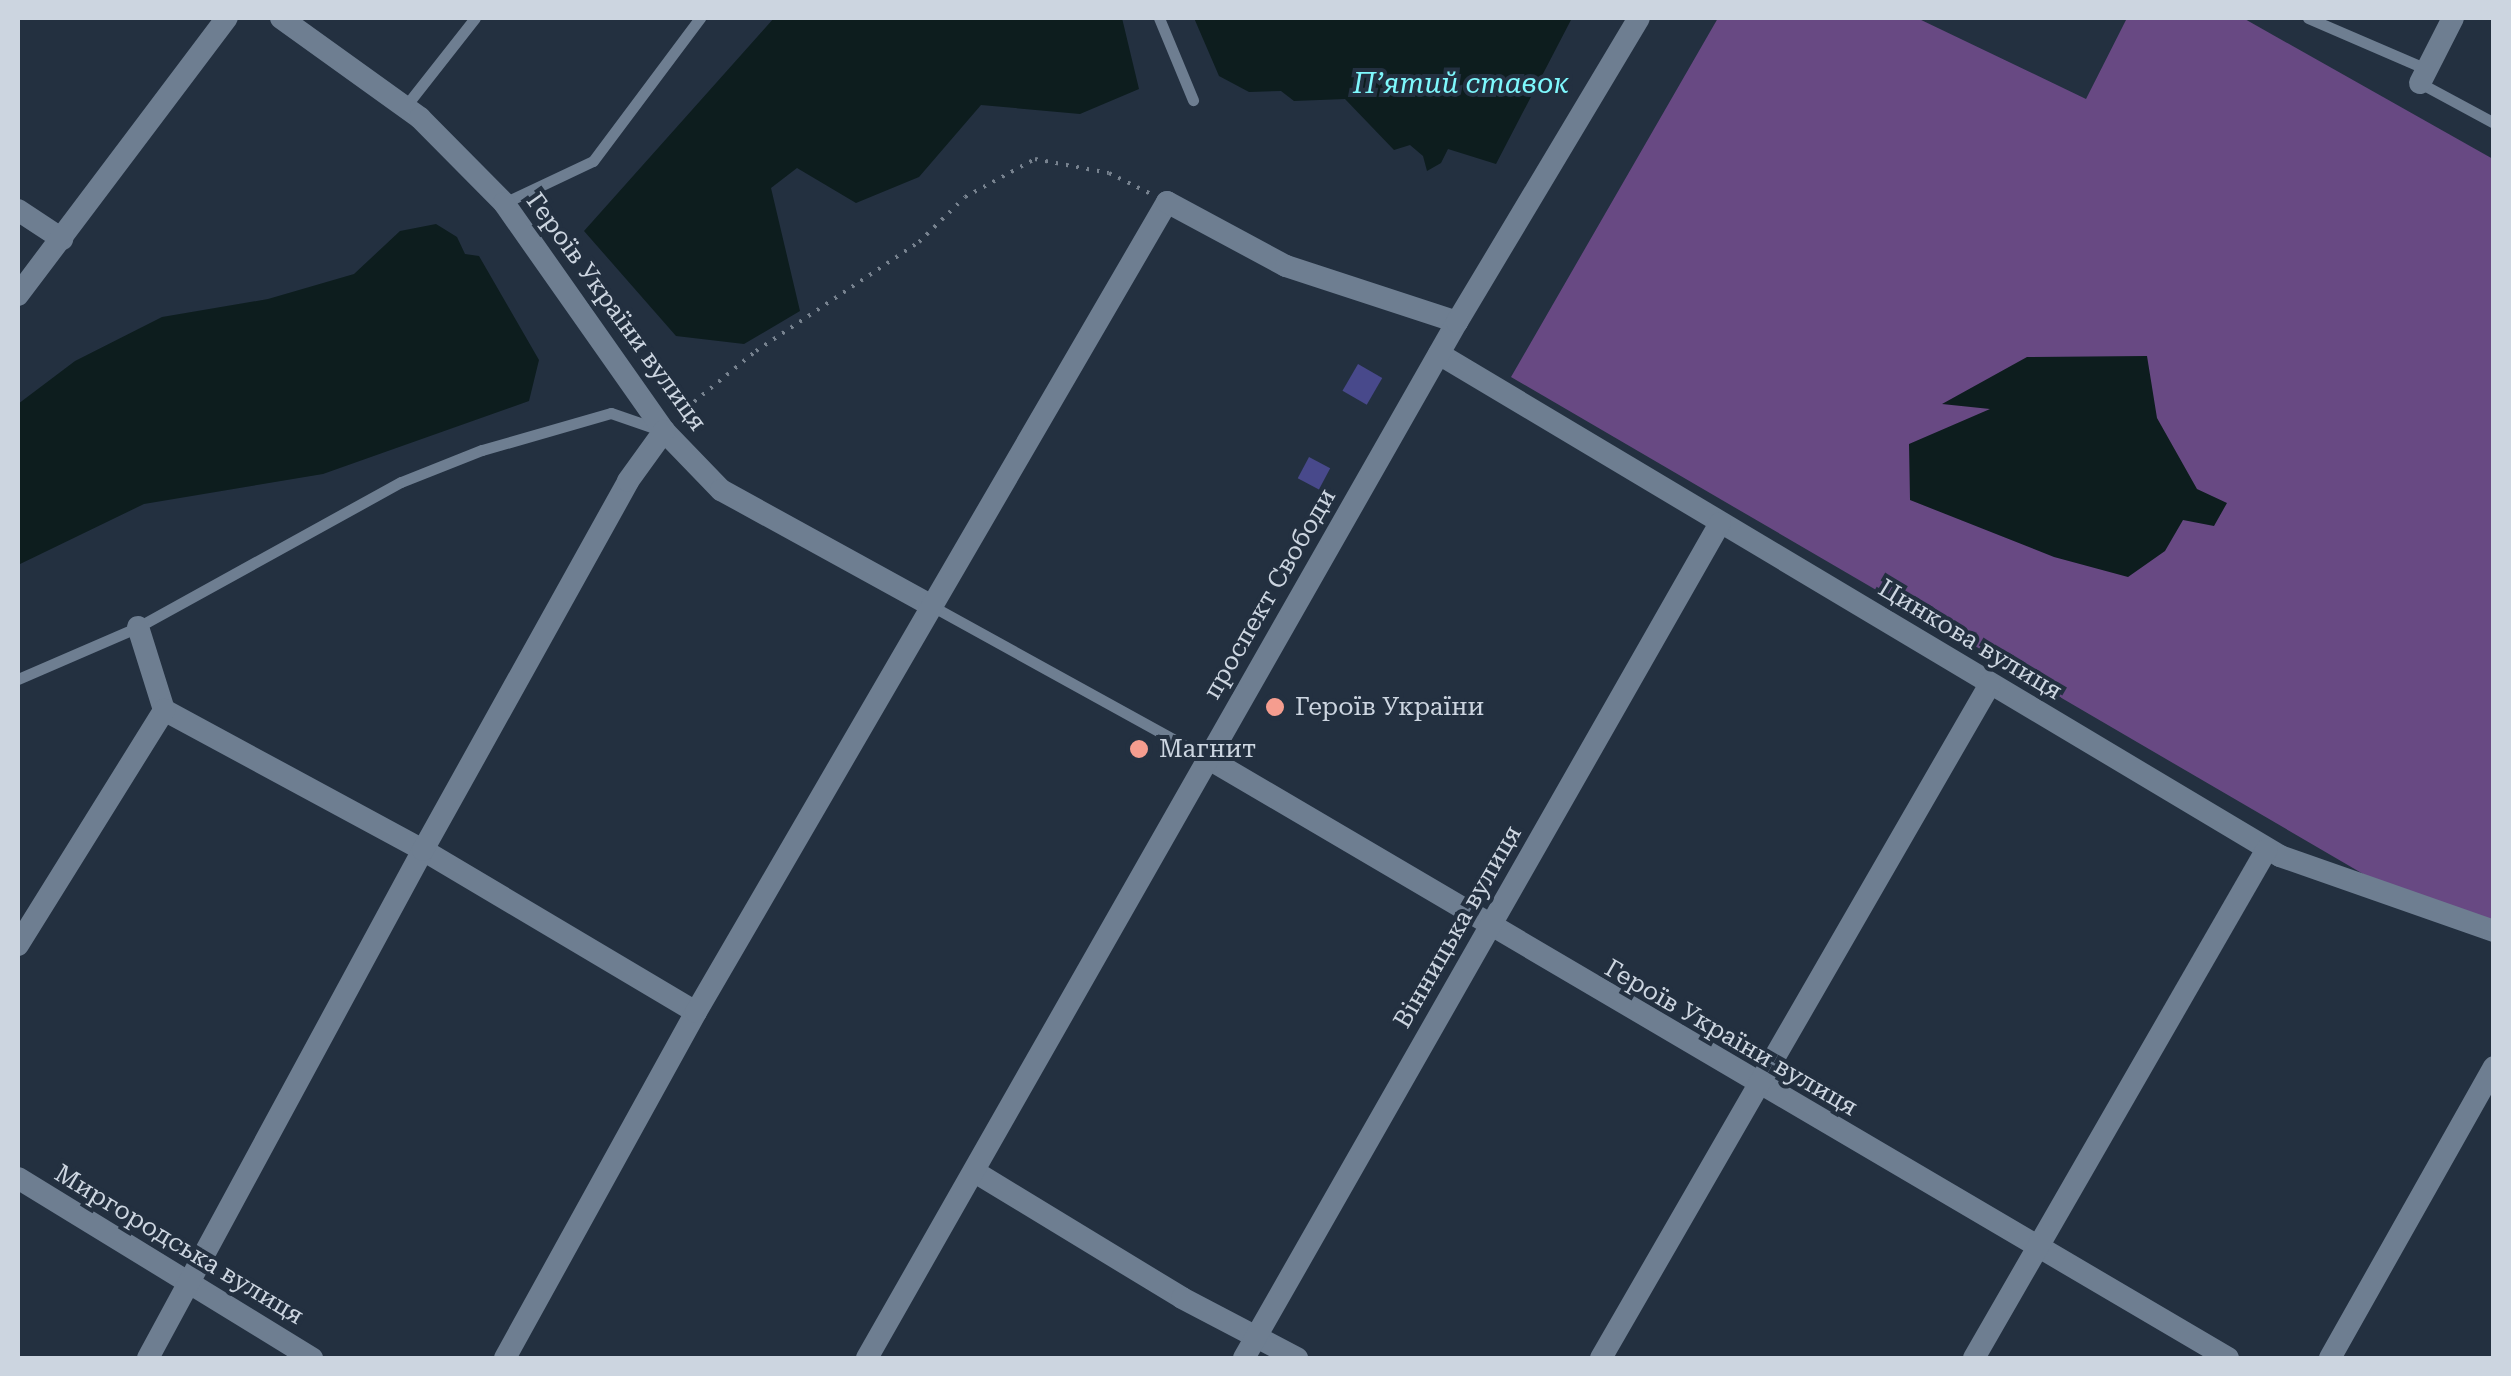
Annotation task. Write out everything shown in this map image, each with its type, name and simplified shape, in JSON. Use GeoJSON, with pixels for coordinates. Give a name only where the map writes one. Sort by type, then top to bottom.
{"type":"FeatureCollection","features":[{"type":"Feature","properties":{"kind":"street"},"geometry":{"type":"LineString","coordinates":[[18,295],[226,18]]}},
{"type":"Feature","properties":{"kind":"street","name":"Героїв України вулиця"},"geometry":{"type":"LineString","coordinates":[[282,18],[406,107],[504,203],[664,432],[721,490],[930,605]]}},
{"type":"Feature","properties":{"kind":"street","name":"проспект Свободи"},"geometry":{"type":"LineString","coordinates":[[867,1358],[1438,354],[1639,18]]}},
{"type":"Feature","properties":{"kind":"street"},"geometry":{"type":"LineString","coordinates":[[2422,75],[2453,18]]}},
{"type":"Feature","properties":{"kind":"street"},"geometry":{"type":"LineString","coordinates":[[505,1358],[696,1012],[1166,202],[1286,266],[1457,322]]}},
{"type":"Feature","properties":{"kind":"street"},"geometry":{"type":"LineString","coordinates":[[18,210],[62,239]]}},
{"type":"Feature","properties":{"kind":"street","name":"Цинкова вулиця"},"geometry":{"type":"LineString","coordinates":[[1438,354],[2267,848],[2494,930]]}},
{"type":"Feature","properties":{"kind":"street"},"geometry":{"type":"LineString","coordinates":[[148,1358],[422,850],[628,481],[664,432]]}},
{"type":"Feature","properties":{"kind":"street","name":"Вінницька вулиця"},"geometry":{"type":"LineString","coordinates":[[1244,1358],[1720,524]]}},
{"type":"Feature","properties":{"kind":"street"},"geometry":{"type":"LineString","coordinates":[[138,627],[164,710],[422,850],[696,1012]]}},
{"type":"Feature","properties":{"kind":"street"},"geometry":{"type":"LineString","coordinates":[[1601,1358],[1990,684]]}},
{"type":"Feature","properties":{"kind":"street"},"geometry":{"type":"LineString","coordinates":[[18,945],[164,710]]}},
{"type":"Feature","properties":{"kind":"street","name":"Героїв України вулиця"},"geometry":{"type":"LineString","coordinates":[[1209,759],[1489,929],[2228,1358]]}},
{"type":"Feature","properties":{"kind":"street"},"geometry":{"type":"LineString","coordinates":[[1974,1358],[2267,848]]}},
{"type":"Feature","properties":{"kind":"street"},"geometry":{"type":"LineString","coordinates":[[2330,1358],[2494,1067]]}},
{"type":"Feature","properties":{"kind":"street"},"geometry":{"type":"LineString","coordinates":[[975,1172],[1182,1298],[1297,1358]]}},
{"type":"Feature","properties":{"kind":"street","name":"Миргородська вулиця"},"geometry":{"type":"LineString","coordinates":[[18,1178],[312,1358]]}},
{"type":"Feature","properties":{"kind":"lane"},"geometry":{"type":"LineString","coordinates":[[406,107],[475,18]]}},
{"type":"Feature","properties":{"kind":"lane"},"geometry":{"type":"LineString","coordinates":[[504,203],[593,161],[700,18]]}},
{"type":"Feature","properties":{"kind":"lane"},"geometry":{"type":"LineString","coordinates":[[1158,18],[1193,100]]}},
{"type":"Feature","properties":{"kind":"lane"},"geometry":{"type":"LineString","coordinates":[[2308,18],[2422,75],[2494,123]]}},
{"type":"Feature","properties":{"kind":"lane"},"geometry":{"type":"LineString","coordinates":[[18,680],[138,627],[401,482],[482,450],[611,414],[664,432]]}},
{"type":"Feature","properties":{"kind":"lane"},"geometry":{"type":"LineString","coordinates":[[930,605],[1209,759]]}},
{"type":"Feature","properties":{"kind":"path"},"geometry":{"type":"LineString","coordinates":[[664,432],[702,392],[918,242],[965,197],[1035,159],[1109,173],[1166,202]]}},
{"type":"Feature","properties":{"kind":"shaded area"},"geometry":{"type":"Polygon","coordinates":[[[1718,18],[1917,18],[2086,99],[2127,18],[2243,18],[2493,159],[2493,924],[2413,903],[1511,377],[1718,18]]]}},
{"type":"Feature","properties":{"kind":"water"},"geometry":{"type":"Polygon","coordinates":[[[774,18],[1122,18],[1139,89],[1080,114],[981,105],[919,177],[856,203],[797,168],[771,188],[800,311],[744,344],[676,336],[584,231],[774,18]]]}},
{"type":"Feature","properties":{"kind":"water","name":"П’ятий ставок"},"geometry":{"type":"Polygon","coordinates":[[[1194,18],[1572,18],[1496,164],[1448,149],[1441,163],[1427,171],[1423,156],[1410,145],[1394,150],[1345,99],[1294,101],[1281,91],[1249,92],[1219,76],[1194,18]]]}},
{"type":"Feature","properties":{"kind":"water"},"geometry":{"type":"Polygon","coordinates":[[[436,224],[457,237],[465,254],[479,256],[539,360],[529,401],[323,474],[144,504],[18,565],[18,404],[75,361],[162,317],[268,299],[354,274],[400,231],[436,224]]]}},
{"type":"Feature","properties":{"kind":"water"},"geometry":{"type":"Polygon","coordinates":[[[2147,356],[2157,418],[2197,489],[2227,503],[2214,526],[2183,520],[2165,551],[2128,577],[2054,557],[1910,500],[1909,444],[1990,409],[1942,404],[2027,357],[2147,356]]]}},
{"type":"Feature","properties":{"kind":"building"},"geometry":{"type":"Polygon","coordinates":[[[1358,364],[1382,378],[1367,405],[1342,391],[1358,364]]]}},
{"type":"Feature","properties":{"kind":"building"},"geometry":{"type":"Polygon","coordinates":[[[1309,457],[1330,468],[1319,489],[1298,478],[1309,457]]]}},
{"type":"Feature","properties":{"kind":"place","name":"Героїв України"},"geometry":{"type":"Point","coordinates":[1275,707]}},
{"type":"Feature","properties":{"kind":"place","name":"Магнит"},"geometry":{"type":"Point","coordinates":[1139,749]}}]}
